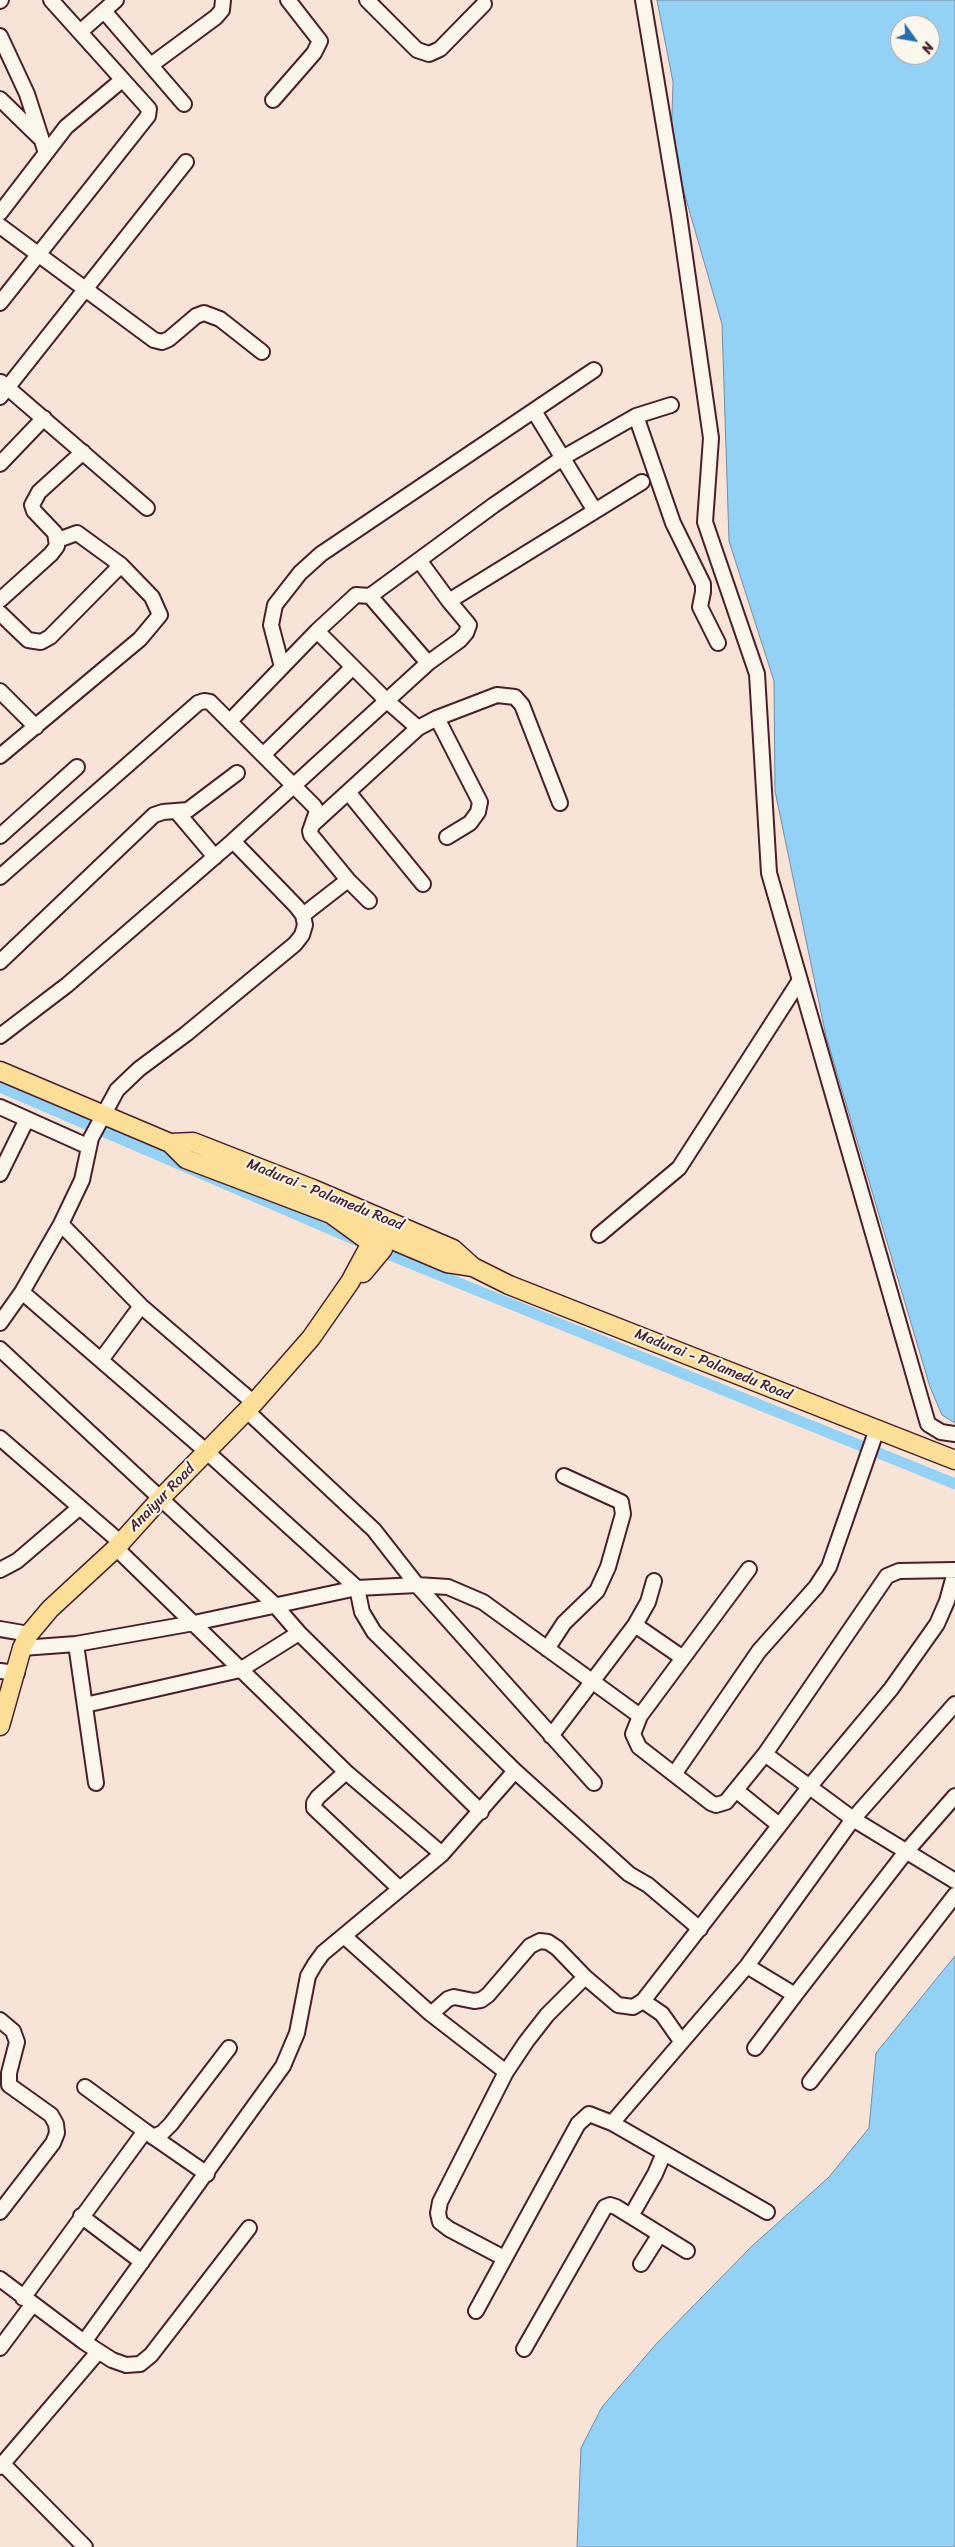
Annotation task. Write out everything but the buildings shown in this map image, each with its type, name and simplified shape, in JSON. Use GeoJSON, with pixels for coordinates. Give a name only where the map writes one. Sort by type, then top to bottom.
{"type":"FeatureCollection","features":[{"type":"Feature","properties":{"kind":"main road","name":"Madurai - Palamedu Road"},"geometry":{"type":"LineString","coordinates":[[0,1071],[100,1119],[170,1143],[186,1160],[293,1190],[400,1224],[453,1249],[473,1267],[509,1285],[955,1460]]}},
{"type":"Feature","properties":{"kind":"main road","name":"Madurai - Palamedu Road"},"geometry":{"type":"LineString","coordinates":[[293,1190],[331,1214],[376,1247],[423,1253],[447,1263],[473,1267]]}},
{"type":"Feature","properties":{"kind":"main road"},"geometry":{"type":"LineString","coordinates":[[376,1247],[379,1216]]}},
{"type":"Feature","properties":{"kind":"main road","name":"Anaiyur Road"},"geometry":{"type":"LineString","coordinates":[[0,1726],[8,1672],[26,1641],[50,1609],[118,1545],[160,1498],[250,1407],[311,1338],[376,1247],[400,1224]]}},
{"type":"Feature","properties":{"kind":"street"},"geometry":{"type":"LineString","coordinates":[[0,303],[148,116],[149,109],[51,0]]}},
{"type":"Feature","properties":{"kind":"street"},"geometry":{"type":"LineString","coordinates":[[80,32],[116,0]]}},
{"type":"Feature","properties":{"kind":"street"},"geometry":{"type":"LineString","coordinates":[[151,66],[216,17],[222,10],[223,0]]}},
{"type":"Feature","properties":{"kind":"street"},"geometry":{"type":"LineString","coordinates":[[274,100],[314,53],[320,41],[288,0]]}},
{"type":"Feature","properties":{"kind":"street"},"geometry":{"type":"LineString","coordinates":[[367,0],[417,50],[429,54],[440,49],[484,4]]}},
{"type":"Feature","properties":{"kind":"street"},"geometry":{"type":"LineString","coordinates":[[644,0],[679,215],[711,438],[705,522],[757,674],[768,874],[928,1424],[941,1432],[955,1434]]}},
{"type":"Feature","properties":{"kind":"street"},"geometry":{"type":"LineString","coordinates":[[104,11],[184,104]]}},
{"type":"Feature","properties":{"kind":"street"},"geometry":{"type":"LineString","coordinates":[[0,36],[27,94],[46,153]]}},
{"type":"Feature","properties":{"kind":"street"},"geometry":{"type":"LineString","coordinates":[[0,213],[77,116],[122,80]]}},
{"type":"Feature","properties":{"kind":"street"},"geometry":{"type":"LineString","coordinates":[[0,99],[41,139]]}},
{"type":"Feature","properties":{"kind":"street"},"geometry":{"type":"LineString","coordinates":[[147,508],[44,418],[2,389],[85,290],[186,162]]}},
{"type":"Feature","properties":{"kind":"street"},"geometry":{"type":"LineString","coordinates":[[0,226],[154,340],[162,342],[169,340],[196,316],[204,313],[220,319],[262,352]]}},
{"type":"Feature","properties":{"kind":"street"},"geometry":{"type":"LineString","coordinates":[[282,667],[270,625],[274,605],[300,573],[321,554],[594,370]]}},
{"type":"Feature","properties":{"kind":"street"},"geometry":{"type":"LineString","coordinates":[[230,721],[317,631],[356,595],[370,596],[564,457],[636,416],[670,405]]}},
{"type":"Feature","properties":{"kind":"street"},"geometry":{"type":"LineString","coordinates":[[534,411],[564,457],[595,511]]}},
{"type":"Feature","properties":{"kind":"street"},"geometry":{"type":"LineString","coordinates":[[636,416],[673,523],[702,584],[704,592],[700,608],[718,643]]}},
{"type":"Feature","properties":{"kind":"street"},"geometry":{"type":"LineString","coordinates":[[0,464],[44,418]]}},
{"type":"Feature","properties":{"kind":"street"},"geometry":{"type":"LineString","coordinates":[[0,600],[51,554],[57,546],[58,540],[55,533],[34,512],[32,505],[39,492],[83,452]]}},
{"type":"Feature","properties":{"kind":"street"},"geometry":{"type":"LineString","coordinates":[[449,601],[642,482]]}},
{"type":"Feature","properties":{"kind":"street"},"geometry":{"type":"LineString","coordinates":[[0,756],[140,639],[160,615],[152,597],[121,565],[77,533],[58,540]]}},
{"type":"Feature","properties":{"kind":"street"},"geometry":{"type":"LineString","coordinates":[[0,1036],[66,985],[233,841],[428,663],[460,640],[469,629],[467,620],[449,601],[419,560]]}},
{"type":"Feature","properties":{"kind":"street"},"geometry":{"type":"LineString","coordinates":[[0,613],[28,640],[41,642],[50,637],[121,565]]}},
{"type":"Feature","properties":{"kind":"street"},"geometry":{"type":"LineString","coordinates":[[370,596],[428,663]]}},
{"type":"Feature","properties":{"kind":"street"},"geometry":{"type":"LineString","coordinates":[[317,631],[386,700],[418,728]]}},
{"type":"Feature","properties":{"kind":"street"},"geometry":{"type":"LineString","coordinates":[[263,755],[353,667]]}},
{"type":"Feature","properties":{"kind":"street"},"geometry":{"type":"LineString","coordinates":[[0,691],[36,727]]}},
{"type":"Feature","properties":{"kind":"street"},"geometry":{"type":"LineString","coordinates":[[311,826],[418,728],[437,718],[498,695],[515,696],[522,705],[560,803]]}},
{"type":"Feature","properties":{"kind":"street"},"geometry":{"type":"LineString","coordinates":[[0,877],[198,703],[210,702],[317,811],[311,826],[311,835],[348,880],[369,901]]}},
{"type":"Feature","properties":{"kind":"street"},"geometry":{"type":"LineString","coordinates":[[437,718],[480,802],[478,812],[470,823],[447,838]]}},
{"type":"Feature","properties":{"kind":"street"},"geometry":{"type":"LineString","coordinates":[[0,836],[77,767]]}},
{"type":"Feature","properties":{"kind":"street"},"geometry":{"type":"LineString","coordinates":[[0,962],[154,815],[163,812],[177,812],[196,805],[237,774]]}},
{"type":"Feature","properties":{"kind":"street"},"geometry":{"type":"LineString","coordinates":[[348,792],[422,884]]}},
{"type":"Feature","properties":{"kind":"street"},"geometry":{"type":"LineString","coordinates":[[177,812],[215,856]]}},
{"type":"Feature","properties":{"kind":"street"},"geometry":{"type":"LineString","coordinates":[[0,1324],[22,1292],[61,1224],[82,1180],[89,1142],[117,1090],[294,944],[305,925],[302,916],[233,841]]}},
{"type":"Feature","properties":{"kind":"street"},"geometry":{"type":"LineString","coordinates":[[302,916],[348,880]]}},
{"type":"Feature","properties":{"kind":"street"},"geometry":{"type":"LineString","coordinates":[[599,1235],[679,1168],[800,980]]}},
{"type":"Feature","properties":{"kind":"street"},"geometry":{"type":"LineString","coordinates":[[0,1107],[89,1142]]}},
{"type":"Feature","properties":{"kind":"street"},"geometry":{"type":"LineString","coordinates":[[0,1174],[27,1119]]}},
{"type":"Feature","properties":{"kind":"street"},"geometry":{"type":"LineString","coordinates":[[61,1224],[141,1306],[250,1407],[374,1530],[417,1585],[594,1783]]}},
{"type":"Feature","properties":{"kind":"street"},"geometry":{"type":"LineString","coordinates":[[22,1292],[207,1452],[357,1588],[362,1612],[374,1632],[515,1772],[629,1874],[648,1885],[700,1929]]}},
{"type":"Feature","properties":{"kind":"street"},"geometry":{"type":"LineString","coordinates":[[101,1360],[141,1306]]}},
{"type":"Feature","properties":{"kind":"street"},"geometry":{"type":"LineString","coordinates":[[0,1349],[274,1604],[299,1633],[481,1812]]}},
{"type":"Feature","properties":{"kind":"street"},"geometry":{"type":"LineString","coordinates":[[675,1773],[759,1651],[816,1587],[829,1567],[876,1430]]}},
{"type":"Feature","properties":{"kind":"street"},"geometry":{"type":"LineString","coordinates":[[0,1438],[118,1545],[240,1670],[346,1772],[442,1854]]}},
{"type":"Feature","properties":{"kind":"street"},"geometry":{"type":"LineString","coordinates":[[547,1649],[564,1623],[596,1591],[608,1567],[623,1514],[621,1502],[564,1476]]}},
{"type":"Feature","properties":{"kind":"street"},"geometry":{"type":"LineString","coordinates":[[0,1570],[17,1561],[79,1508]]}},
{"type":"Feature","properties":{"kind":"street"},"geometry":{"type":"LineString","coordinates":[[432,2014],[448,1999],[454,1997],[474,2001],[481,2000],[488,1995],[530,1946],[540,1941],[548,1942],[557,1948],[584,1977],[618,2005],[634,2007],[643,2001],[810,1786],[891,1689],[937,1624],[947,1601],[955,1571],[899,1571],[887,1576],[737,1791],[726,1802],[716,1805],[639,1748],[635,1742],[634,1728],[640,1716],[749,1569]]}},
{"type":"Feature","properties":{"kind":"street"},"geometry":{"type":"LineString","coordinates":[[551,1736],[635,1625],[648,1602],[654,1581]]}},
{"type":"Feature","properties":{"kind":"street"},"geometry":{"type":"LineString","coordinates":[[0,1629],[26,1641],[76,1644],[194,1623],[274,1604],[357,1588],[417,1585],[448,1587],[484,1602],[640,1716]]}},
{"type":"Feature","properties":{"kind":"street"},"geometry":{"type":"LineString","coordinates":[[635,1625],[683,1658]]}},
{"type":"Feature","properties":{"kind":"street"},"geometry":{"type":"LineString","coordinates":[[85,1705],[240,1670],[299,1633]]}},
{"type":"Feature","properties":{"kind":"street"},"geometry":{"type":"LineString","coordinates":[[76,1644],[96,1783]]}},
{"type":"Feature","properties":{"kind":"street"},"geometry":{"type":"LineString","coordinates":[[612,2123],[747,1966],[854,1819],[955,1704]]}},
{"type":"Feature","properties":{"kind":"street"},"geometry":{"type":"LineString","coordinates":[[764,1754],[854,1819],[955,1882]]}},
{"type":"Feature","properties":{"kind":"street"},"geometry":{"type":"LineString","coordinates":[[346,1772],[318,1797],[314,1803],[314,1808],[400,1889]]}},
{"type":"Feature","properties":{"kind":"street"},"geometry":{"type":"LineString","coordinates":[[84,2342],[207,2174],[283,2066],[298,2033],[308,1976],[323,1953],[442,1854],[515,1772]]}},
{"type":"Feature","properties":{"kind":"street"},"geometry":{"type":"LineString","coordinates":[[737,1791],[779,1825]]}},
{"type":"Feature","properties":{"kind":"street"},"geometry":{"type":"LineString","coordinates":[[755,2048],[905,1852],[955,1796]]}},
{"type":"Feature","properties":{"kind":"street"},"geometry":{"type":"LineString","coordinates":[[810,2082],[955,1895]]}},
{"type":"Feature","properties":{"kind":"street"},"geometry":{"type":"LineString","coordinates":[[344,1936],[432,2014],[506,2072]]}},
{"type":"Feature","properties":{"kind":"street"},"geometry":{"type":"LineString","coordinates":[[747,1966],[795,1995]]}},
{"type":"Feature","properties":{"kind":"street"},"geometry":{"type":"LineString","coordinates":[[504,2258],[449,2229],[440,2222],[438,2213],[440,2202],[506,2072],[546,2015],[584,1977]]}},
{"type":"Feature","properties":{"kind":"street"},"geometry":{"type":"LineString","coordinates":[[643,2001],[662,2014],[681,2041]]}},
{"type":"Feature","properties":{"kind":"street"},"geometry":{"type":"LineString","coordinates":[[0,2020],[13,2031],[17,2042],[9,2073],[9,2085],[52,2115],[57,2133],[53,2143],[0,2212]]}},
{"type":"Feature","properties":{"kind":"street"},"geometry":{"type":"LineString","coordinates":[[0,2348],[81,2216],[149,2134],[162,2133],[171,2124],[229,2048]]}},
{"type":"Feature","properties":{"kind":"street"},"geometry":{"type":"LineString","coordinates":[[85,2087],[207,2174]]}},
{"type":"Feature","properties":{"kind":"street"},"geometry":{"type":"LineString","coordinates":[[476,2311],[578,2124],[589,2114],[612,2123],[767,2212]]}},
{"type":"Feature","properties":{"kind":"street"},"geometry":{"type":"LineString","coordinates":[[631,2216],[656,2174],[664,2153]]}},
{"type":"Feature","properties":{"kind":"street"},"geometry":{"type":"LineString","coordinates":[[524,2349],[605,2207],[610,2205],[616,2207],[687,2251]]}},
{"type":"Feature","properties":{"kind":"street"},"geometry":{"type":"LineString","coordinates":[[81,2216],[142,2262]]}},
{"type":"Feature","properties":{"kind":"street"},"geometry":{"type":"LineString","coordinates":[[0,2279],[98,2352],[126,2365],[140,2364],[151,2355],[249,2228]]}},
{"type":"Feature","properties":{"kind":"street"},"geometry":{"type":"LineString","coordinates":[[641,2264],[660,2234]]}},
{"type":"Feature","properties":{"kind":"street"},"geometry":{"type":"LineString","coordinates":[[85,2547],[1,2466],[98,2352]]}},
{"type":"Feature","properties":{"kind":"water"},"geometry":{"type":"Polygon","coordinates":[[[657,0],[955,0],[955,1423],[942,1415],[930,1387],[826,1036],[775,791],[774,681],[729,541],[722,324],[671,147],[673,82],[657,0]]]}},
{"type":"Feature","properties":{"kind":"water"},"geometry":{"type":"Polygon","coordinates":[[[955,1956],[955,2547],[577,2547],[581,2448],[602,2407],[657,2343],[752,2246],[829,2177],[869,2128],[876,2053],[955,1956]]]}},
{"type":"Feature","properties":{"kind":"waterway"},"geometry":{"type":"LineString","coordinates":[[0,1087],[358,1241]]}},
{"type":"Feature","properties":{"kind":"waterway"},"geometry":{"type":"LineString","coordinates":[[375,1249],[955,1484]]}}]}
